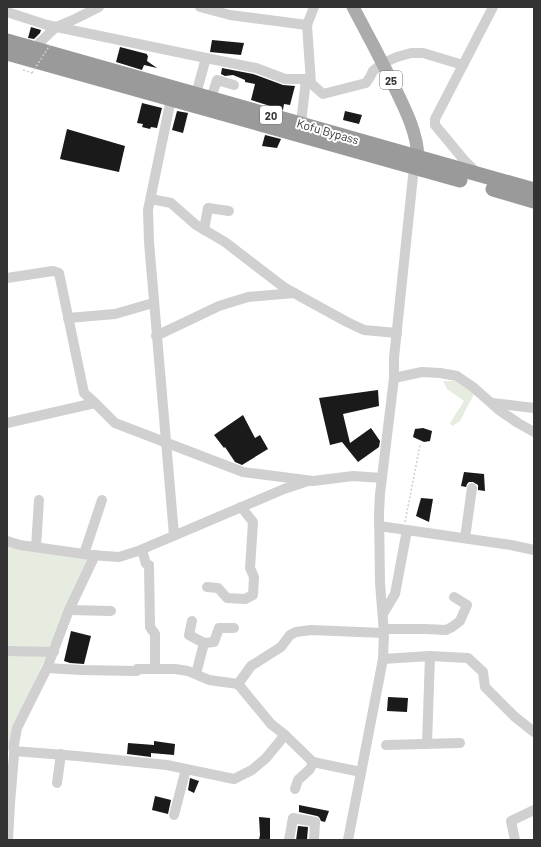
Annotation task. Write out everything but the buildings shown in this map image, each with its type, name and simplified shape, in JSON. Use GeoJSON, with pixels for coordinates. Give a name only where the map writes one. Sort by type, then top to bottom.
{"type":"FeatureCollection","features":[{"type":"Feature","properties":{"kind":"highway","name":"Kofu Bypass"},"geometry":{"type":"LineString","coordinates":[[7,41],[302,124],[534,201]]}},
{"type":"Feature","properties":{"kind":"highway","name":"Kofu Bypass"},"geometry":{"type":"LineString","coordinates":[[7,52],[171,99],[417,162],[473,173],[534,190]]}},
{"type":"Feature","properties":{"kind":"main road","name":"25"},"geometry":{"type":"LineString","coordinates":[[353,7],[409,116],[418,145],[417,162]]}},
{"type":"Feature","properties":{"kind":"street"},"geometry":{"type":"LineString","coordinates":[[34,48],[56,26],[75,19],[99,7]]}},
{"type":"Feature","properties":{"kind":"street"},"geometry":{"type":"LineString","coordinates":[[200,7],[230,15],[239,12],[307,25]]}},
{"type":"Feature","properties":{"kind":"street"},"geometry":{"type":"LineString","coordinates":[[302,124],[309,81],[307,25],[314,7]]}},
{"type":"Feature","properties":{"kind":"street"},"geometry":{"type":"LineString","coordinates":[[473,173],[473,168],[464,160],[435,125],[435,119],[493,7]]}},
{"type":"Feature","properties":{"kind":"street"},"geometry":{"type":"LineString","coordinates":[[12,11],[47,25],[256,68],[285,79],[309,81],[323,94],[366,83],[373,71],[383,63],[411,53],[423,53],[463,65]]}},
{"type":"Feature","properties":{"kind":"street"},"geometry":{"type":"LineString","coordinates":[[196,94],[206,58]]}},
{"type":"Feature","properties":{"kind":"street"},"geometry":{"type":"LineString","coordinates":[[212,98],[217,80],[234,85]]}},
{"type":"Feature","properties":{"kind":"street"},"geometry":{"type":"LineString","coordinates":[[171,99],[148,210],[156,336],[167,443],[174,535]]}},
{"type":"Feature","properties":{"kind":"street"},"geometry":{"type":"LineString","coordinates":[[348,840],[383,659],[384,631],[380,583],[380,494],[394,378],[394,358],[413,176],[417,162]]}},
{"type":"Feature","properties":{"kind":"street"},"geometry":{"type":"LineString","coordinates":[[151,199],[171,203],[196,225],[225,242],[285,288],[347,322],[364,330],[397,333]]}},
{"type":"Feature","properties":{"kind":"street"},"geometry":{"type":"LineString","coordinates":[[204,230],[208,208],[229,211]]}},
{"type":"Feature","properties":{"kind":"street"},"geometry":{"type":"LineString","coordinates":[[7,278],[53,270],[59,273],[84,393],[115,423],[243,472],[313,481],[353,476],[382,478]]}},
{"type":"Feature","properties":{"kind":"street"},"geometry":{"type":"LineString","coordinates":[[156,336],[219,306],[248,297],[294,293]]}},
{"type":"Feature","properties":{"kind":"street"},"geometry":{"type":"LineString","coordinates":[[68,318],[115,314],[154,303]]}},
{"type":"Feature","properties":{"kind":"street"},"geometry":{"type":"LineString","coordinates":[[394,378],[422,372],[457,376],[518,423],[534,432]]}},
{"type":"Feature","properties":{"kind":"street"},"geometry":{"type":"LineString","coordinates":[[7,423],[95,403]]}},
{"type":"Feature","properties":{"kind":"street"},"geometry":{"type":"LineString","coordinates":[[492,403],[534,408]]}},
{"type":"Feature","properties":{"kind":"street"},"geometry":{"type":"LineString","coordinates":[[7,541],[20,545],[84,554],[119,556],[142,550],[174,535],[308,480]]}},
{"type":"Feature","properties":{"kind":"street"},"geometry":{"type":"LineString","coordinates":[[465,538],[472,488]]}},
{"type":"Feature","properties":{"kind":"street"},"geometry":{"type":"LineString","coordinates":[[36,547],[39,500]]}},
{"type":"Feature","properties":{"kind":"street"},"geometry":{"type":"LineString","coordinates":[[84,554],[102,500]]}},
{"type":"Feature","properties":{"kind":"street"},"geometry":{"type":"LineString","coordinates":[[207,586],[218,588],[227,598],[245,599],[253,595],[254,577],[250,568],[253,522],[241,507]]}},
{"type":"Feature","properties":{"kind":"street"},"geometry":{"type":"LineString","coordinates":[[379,526],[511,544],[534,550]]}},
{"type":"Feature","properties":{"kind":"street"},"geometry":{"type":"LineString","coordinates":[[383,614],[395,594],[405,530]]}},
{"type":"Feature","properties":{"kind":"street"},"geometry":{"type":"LineString","coordinates":[[142,550],[146,564],[149,565],[150,627],[155,634],[155,669]]}},
{"type":"Feature","properties":{"kind":"street"},"geometry":{"type":"LineString","coordinates":[[8,840],[12,754],[17,728],[48,668],[69,610],[95,555]]}},
{"type":"Feature","properties":{"kind":"street"},"geometry":{"type":"LineString","coordinates":[[238,684],[251,666],[281,647],[290,635],[296,632],[311,630],[446,630],[460,621],[467,605],[454,597]]}},
{"type":"Feature","properties":{"kind":"street"},"geometry":{"type":"LineString","coordinates":[[69,610],[111,612]]}},
{"type":"Feature","properties":{"kind":"street"},"geometry":{"type":"LineString","coordinates":[[192,621],[189,635],[204,642],[214,642],[219,628],[234,628]]}},
{"type":"Feature","properties":{"kind":"street"},"geometry":{"type":"LineString","coordinates":[[196,674],[204,642]]}},
{"type":"Feature","properties":{"kind":"street"},"geometry":{"type":"LineString","coordinates":[[7,651],[54,652]]}},
{"type":"Feature","properties":{"kind":"street"},"geometry":{"type":"LineString","coordinates":[[383,659],[430,656],[468,658],[482,672],[485,687],[534,732]]}},
{"type":"Feature","properties":{"kind":"street"},"geometry":{"type":"LineString","coordinates":[[427,744],[430,656]]}},
{"type":"Feature","properties":{"kind":"street"},"geometry":{"type":"LineString","coordinates":[[48,668],[137,671],[137,669],[175,669],[188,671],[209,680],[238,684],[271,724],[313,762],[361,772]]}},
{"type":"Feature","properties":{"kind":"street"},"geometry":{"type":"LineString","coordinates":[[12,754],[61,754],[166,765],[234,779],[252,770],[266,758],[285,736]]}},
{"type":"Feature","properties":{"kind":"street"},"geometry":{"type":"LineString","coordinates":[[386,745],[460,743]]}},
{"type":"Feature","properties":{"kind":"street"},"geometry":{"type":"LineString","coordinates":[[58,783],[61,754]]}},
{"type":"Feature","properties":{"kind":"street"},"geometry":{"type":"LineString","coordinates":[[295,789],[298,780],[310,769],[313,762]]}},
{"type":"Feature","properties":{"kind":"street"},"geometry":{"type":"LineString","coordinates":[[174,815],[186,769]]}},
{"type":"Feature","properties":{"kind":"street"},"geometry":{"type":"LineString","coordinates":[[515,840],[511,821],[534,810]]}},
{"type":"Feature","properties":{"kind":"street"},"geometry":{"type":"LineString","coordinates":[[289,840],[293,818],[315,822],[314,840]]}},
{"type":"Feature","properties":{"kind":"path"},"geometry":{"type":"LineString","coordinates":[[21,70],[32,73],[50,45]]}},
{"type":"Feature","properties":{"kind":"path"},"geometry":{"type":"LineString","coordinates":[[405,530],[420,445]]}},
{"type":"Feature","properties":{"kind":"shaded area"},"geometry":{"type":"Polygon","coordinates":[[[443,381],[460,381],[474,394],[460,421],[452,426],[450,423],[464,401],[447,389],[443,381]]]}},
{"type":"Feature","properties":{"kind":"shaded area"},"geometry":{"type":"Polygon","coordinates":[[[7,543],[93,556],[48,651],[7,650],[7,543]]]}},
{"type":"Feature","properties":{"kind":"shaded area"},"geometry":{"type":"Polygon","coordinates":[[[7,654],[47,654],[12,732],[9,751],[7,750],[7,654]]]}}]}
